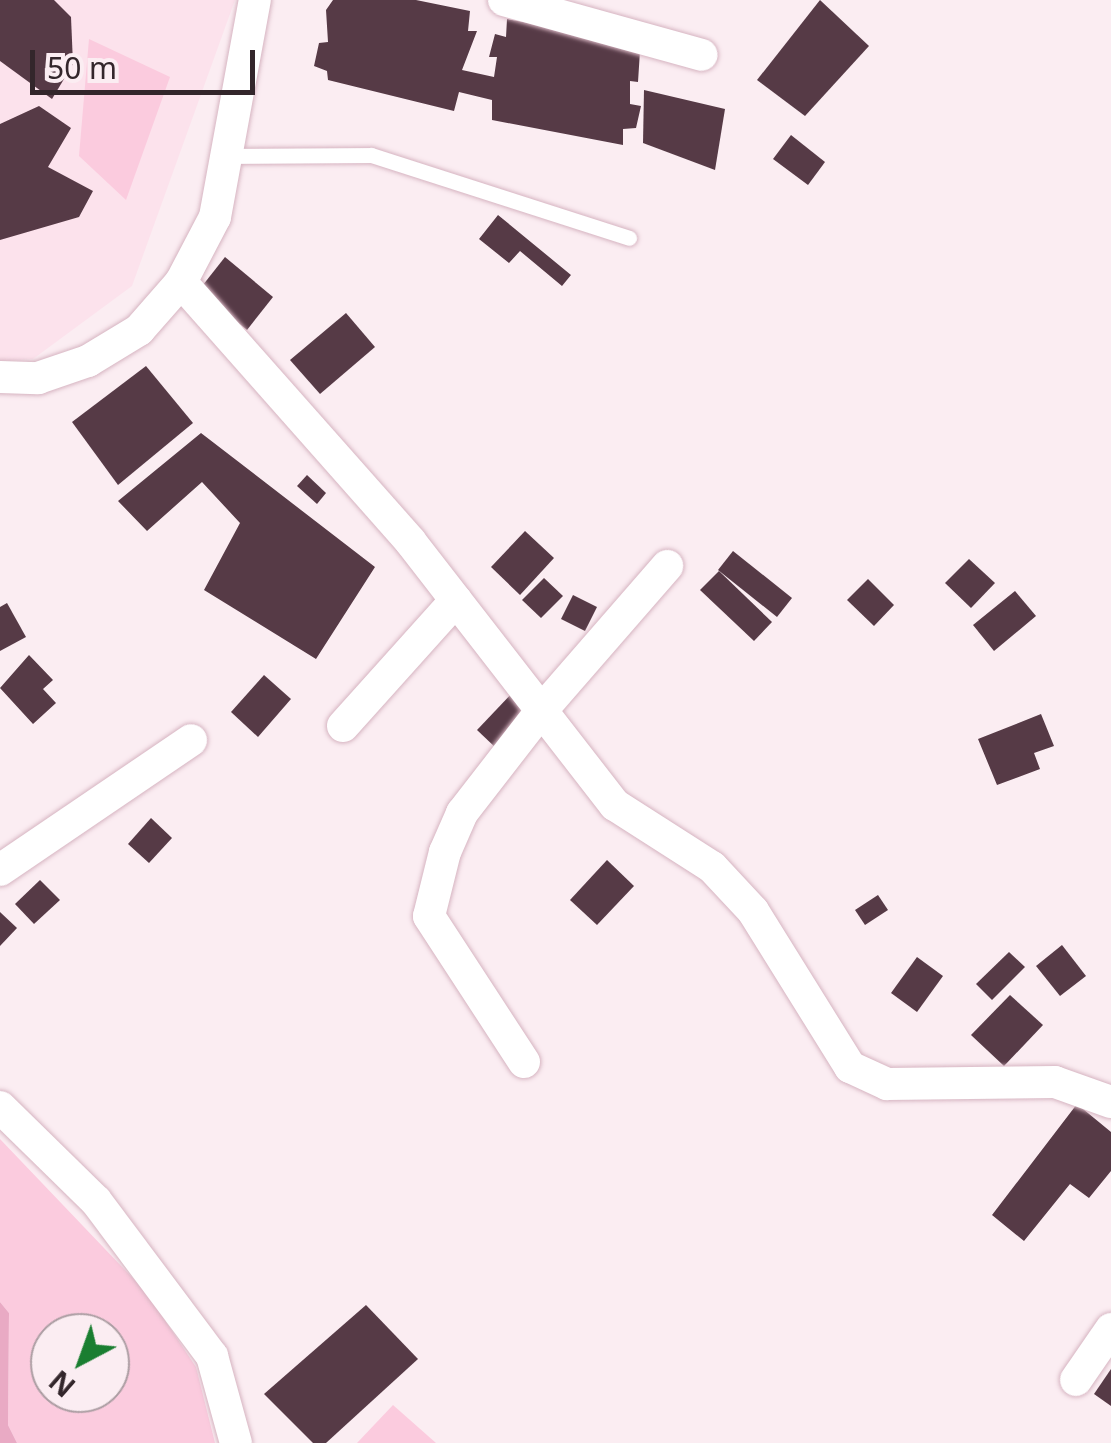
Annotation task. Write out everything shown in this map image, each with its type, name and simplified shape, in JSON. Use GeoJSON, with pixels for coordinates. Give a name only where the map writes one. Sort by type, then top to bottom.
{"type":"FeatureCollection","features":[{"type":"Feature","properties":{"kind":"street"},"geometry":{"type":"LineString","coordinates":[[0,377],[38,378],[88,362],[139,330],[182,282],[215,217],[255,0]]}},
{"type":"Feature","properties":{"kind":"street"},"geometry":{"type":"LineString","coordinates":[[504,0],[702,55]]}},
{"type":"Feature","properties":{"kind":"street"},"geometry":{"type":"LineString","coordinates":[[182,282],[456,600],[614,804],[712,868],[753,911],[850,1067],[887,1084],[1055,1082],[1111,1102]]}},
{"type":"Feature","properties":{"kind":"street"},"geometry":{"type":"LineString","coordinates":[[524,1062],[429,916],[453,828],[542,710],[667,566]]}},
{"type":"Feature","properties":{"kind":"street"},"geometry":{"type":"LineString","coordinates":[[343,726],[456,600]]}},
{"type":"Feature","properties":{"kind":"street"},"geometry":{"type":"LineString","coordinates":[[0,870],[191,740]]}},
{"type":"Feature","properties":{"kind":"street"},"geometry":{"type":"LineString","coordinates":[[0,1108],[96,1201],[212,1356],[236,1443]]}},
{"type":"Feature","properties":{"kind":"street"},"geometry":{"type":"LineString","coordinates":[[1076,1380],[1111,1329]]}},
{"type":"Feature","properties":{"kind":"lane"},"geometry":{"type":"LineString","coordinates":[[226,156],[372,155],[629,238]]}},
{"type":"Feature","properties":{"kind":"shaded area"},"geometry":{"type":"Polygon","coordinates":[[[0,0],[235,0],[132,286],[33,359],[0,361],[0,0]]]}},
{"type":"Feature","properties":{"kind":"shaded area"},"geometry":{"type":"Polygon","coordinates":[[[89,39],[170,77],[126,200],[79,156],[89,39]]]}},
{"type":"Feature","properties":{"kind":"shaded area"},"geometry":{"type":"Polygon","coordinates":[[[0,1139],[146,1292],[196,1367],[215,1443],[17,1443],[8,1425],[9,1313],[0,1302],[0,1139]]]}},
{"type":"Feature","properties":{"kind":"shaded area"},"geometry":{"type":"Polygon","coordinates":[[[0,1302],[9,1313],[8,1425],[17,1443],[0,1443],[0,1302]]]}},
{"type":"Feature","properties":{"kind":"shaded area"},"geometry":{"type":"Polygon","coordinates":[[[393,1405],[436,1443],[357,1443],[393,1405]]]}},
{"type":"Feature","properties":{"kind":"building"},"geometry":{"type":"Polygon","coordinates":[[[0,0],[54,0],[71,17],[73,64],[52,99],[0,61],[0,0]]]}},
{"type":"Feature","properties":{"kind":"building"},"geometry":{"type":"Polygon","coordinates":[[[333,0],[416,0],[470,11],[468,31],[477,31],[462,70],[494,77],[497,57],[489,57],[495,34],[506,37],[507,19],[626,41],[640,51],[638,82],[630,81],[630,104],[641,106],[636,128],[623,129],[623,145],[492,120],[492,100],[459,92],[454,111],[328,80],[327,71],[314,66],[319,43],[328,42],[326,10],[333,0]]]}},
{"type":"Feature","properties":{"kind":"building"},"geometry":{"type":"Polygon","coordinates":[[[820,0],[869,46],[805,116],[757,80],[820,0]]]}},
{"type":"Feature","properties":{"kind":"building"},"geometry":{"type":"Polygon","coordinates":[[[644,90],[725,109],[715,170],[643,143],[644,90]]]}},
{"type":"Feature","properties":{"kind":"building"},"geometry":{"type":"Polygon","coordinates":[[[39,106],[71,128],[48,167],[93,191],[79,217],[0,240],[0,124],[39,106]]]}},
{"type":"Feature","properties":{"kind":"building"},"geometry":{"type":"Polygon","coordinates":[[[791,135],[825,162],[808,185],[773,159],[791,135]]]}},
{"type":"Feature","properties":{"kind":"building"},"geometry":{"type":"Polygon","coordinates":[[[498,215],[571,275],[562,286],[520,251],[509,263],[479,239],[498,215]]]}},
{"type":"Feature","properties":{"kind":"building"},"geometry":{"type":"Polygon","coordinates":[[[225,257],[273,297],[247,330],[199,290],[225,257]]]}},
{"type":"Feature","properties":{"kind":"building"},"geometry":{"type":"Polygon","coordinates":[[[346,313],[375,347],[320,394],[290,360],[346,313]]]}},
{"type":"Feature","properties":{"kind":"building"},"geometry":{"type":"Polygon","coordinates":[[[146,366],[193,423],[118,485],[72,422],[146,366]]]}},
{"type":"Feature","properties":{"kind":"building"},"geometry":{"type":"Polygon","coordinates":[[[201,433],[375,567],[316,659],[204,590],[240,523],[202,482],[147,531],[118,501],[201,433]]]}},
{"type":"Feature","properties":{"kind":"building"},"geometry":{"type":"Polygon","coordinates":[[[307,475],[326,493],[317,504],[297,486],[307,475]]]}},
{"type":"Feature","properties":{"kind":"building"},"geometry":{"type":"Polygon","coordinates":[[[525,531],[554,558],[520,595],[491,567],[525,531]]]}},
{"type":"Feature","properties":{"kind":"building"},"geometry":{"type":"Polygon","coordinates":[[[733,551],[792,598],[777,617],[718,570],[733,551]]]}},
{"type":"Feature","properties":{"kind":"building"},"geometry":{"type":"Polygon","coordinates":[[[969,559],[995,583],[971,608],[945,583],[969,559]]]}},
{"type":"Feature","properties":{"kind":"building"},"geometry":{"type":"Polygon","coordinates":[[[719,571],[772,622],[754,641],[700,590],[719,571]]]}},
{"type":"Feature","properties":{"kind":"building"},"geometry":{"type":"Polygon","coordinates":[[[544,578],[563,596],[541,618],[522,600],[544,578]]]}},
{"type":"Feature","properties":{"kind":"building"},"geometry":{"type":"Polygon","coordinates":[[[868,579],[894,605],[874,626],[847,600],[868,579]]]}},
{"type":"Feature","properties":{"kind":"building"},"geometry":{"type":"Polygon","coordinates":[[[1015,591],[1036,616],[994,651],[973,625],[1015,591]]]}},
{"type":"Feature","properties":{"kind":"building"},"geometry":{"type":"Polygon","coordinates":[[[573,595],[597,607],[585,631],[561,619],[573,595]]]}},
{"type":"Feature","properties":{"kind":"building"},"geometry":{"type":"Polygon","coordinates":[[[7,603],[26,637],[0,651],[0,607],[7,603]]]}},
{"type":"Feature","properties":{"kind":"building"},"geometry":{"type":"Polygon","coordinates":[[[29,655],[53,680],[43,689],[56,703],[33,724],[0,688],[29,655]]]}},
{"type":"Feature","properties":{"kind":"building"},"geometry":{"type":"Polygon","coordinates":[[[264,675],[291,699],[258,737],[231,712],[264,675]]]}},
{"type":"Feature","properties":{"kind":"building"},"geometry":{"type":"Polygon","coordinates":[[[514,691],[534,710],[497,749],[477,730],[514,691]]]}},
{"type":"Feature","properties":{"kind":"building"},"geometry":{"type":"Polygon","coordinates":[[[1041,714],[1054,746],[1034,753],[1040,769],[997,785],[978,739],[1041,714]]]}},
{"type":"Feature","properties":{"kind":"building"},"geometry":{"type":"Polygon","coordinates":[[[151,818],[172,838],[149,863],[128,844],[151,818]]]}},
{"type":"Feature","properties":{"kind":"building"},"geometry":{"type":"Polygon","coordinates":[[[607,860],[634,886],[597,925],[570,900],[607,860]]]}},
{"type":"Feature","properties":{"kind":"building"},"geometry":{"type":"Polygon","coordinates":[[[40,880],[60,900],[34,924],[15,904],[40,880]]]}},
{"type":"Feature","properties":{"kind":"building"},"geometry":{"type":"Polygon","coordinates":[[[878,895],[888,910],[865,925],[855,910],[878,895]]]}},
{"type":"Feature","properties":{"kind":"building"},"geometry":{"type":"Polygon","coordinates":[[[0,912],[17,928],[0,946],[0,912]]]}},
{"type":"Feature","properties":{"kind":"building"},"geometry":{"type":"Polygon","coordinates":[[[1062,945],[1086,976],[1060,996],[1036,966],[1062,945]]]}},
{"type":"Feature","properties":{"kind":"building"},"geometry":{"type":"Polygon","coordinates":[[[1009,952],[1025,967],[992,1000],[976,984],[1009,952]]]}},
{"type":"Feature","properties":{"kind":"building"},"geometry":{"type":"Polygon","coordinates":[[[917,957],[943,976],[917,1012],[891,993],[917,957]]]}},
{"type":"Feature","properties":{"kind":"building"},"geometry":{"type":"Polygon","coordinates":[[[1010,995],[1043,1025],[1004,1066],[971,1035],[1010,995]]]}},
{"type":"Feature","properties":{"kind":"building"},"geometry":{"type":"Polygon","coordinates":[[[1077,1104],[1111,1132],[1111,1171],[1089,1198],[1070,1184],[1024,1241],[992,1215],[1077,1104]]]}},
{"type":"Feature","properties":{"kind":"building"},"geometry":{"type":"Polygon","coordinates":[[[366,1305],[418,1359],[326,1443],[313,1443],[264,1394],[366,1305]]]}},
{"type":"Feature","properties":{"kind":"building"},"geometry":{"type":"Polygon","coordinates":[[[1111,1369],[1111,1406],[1094,1394],[1111,1369]]]}}]}
